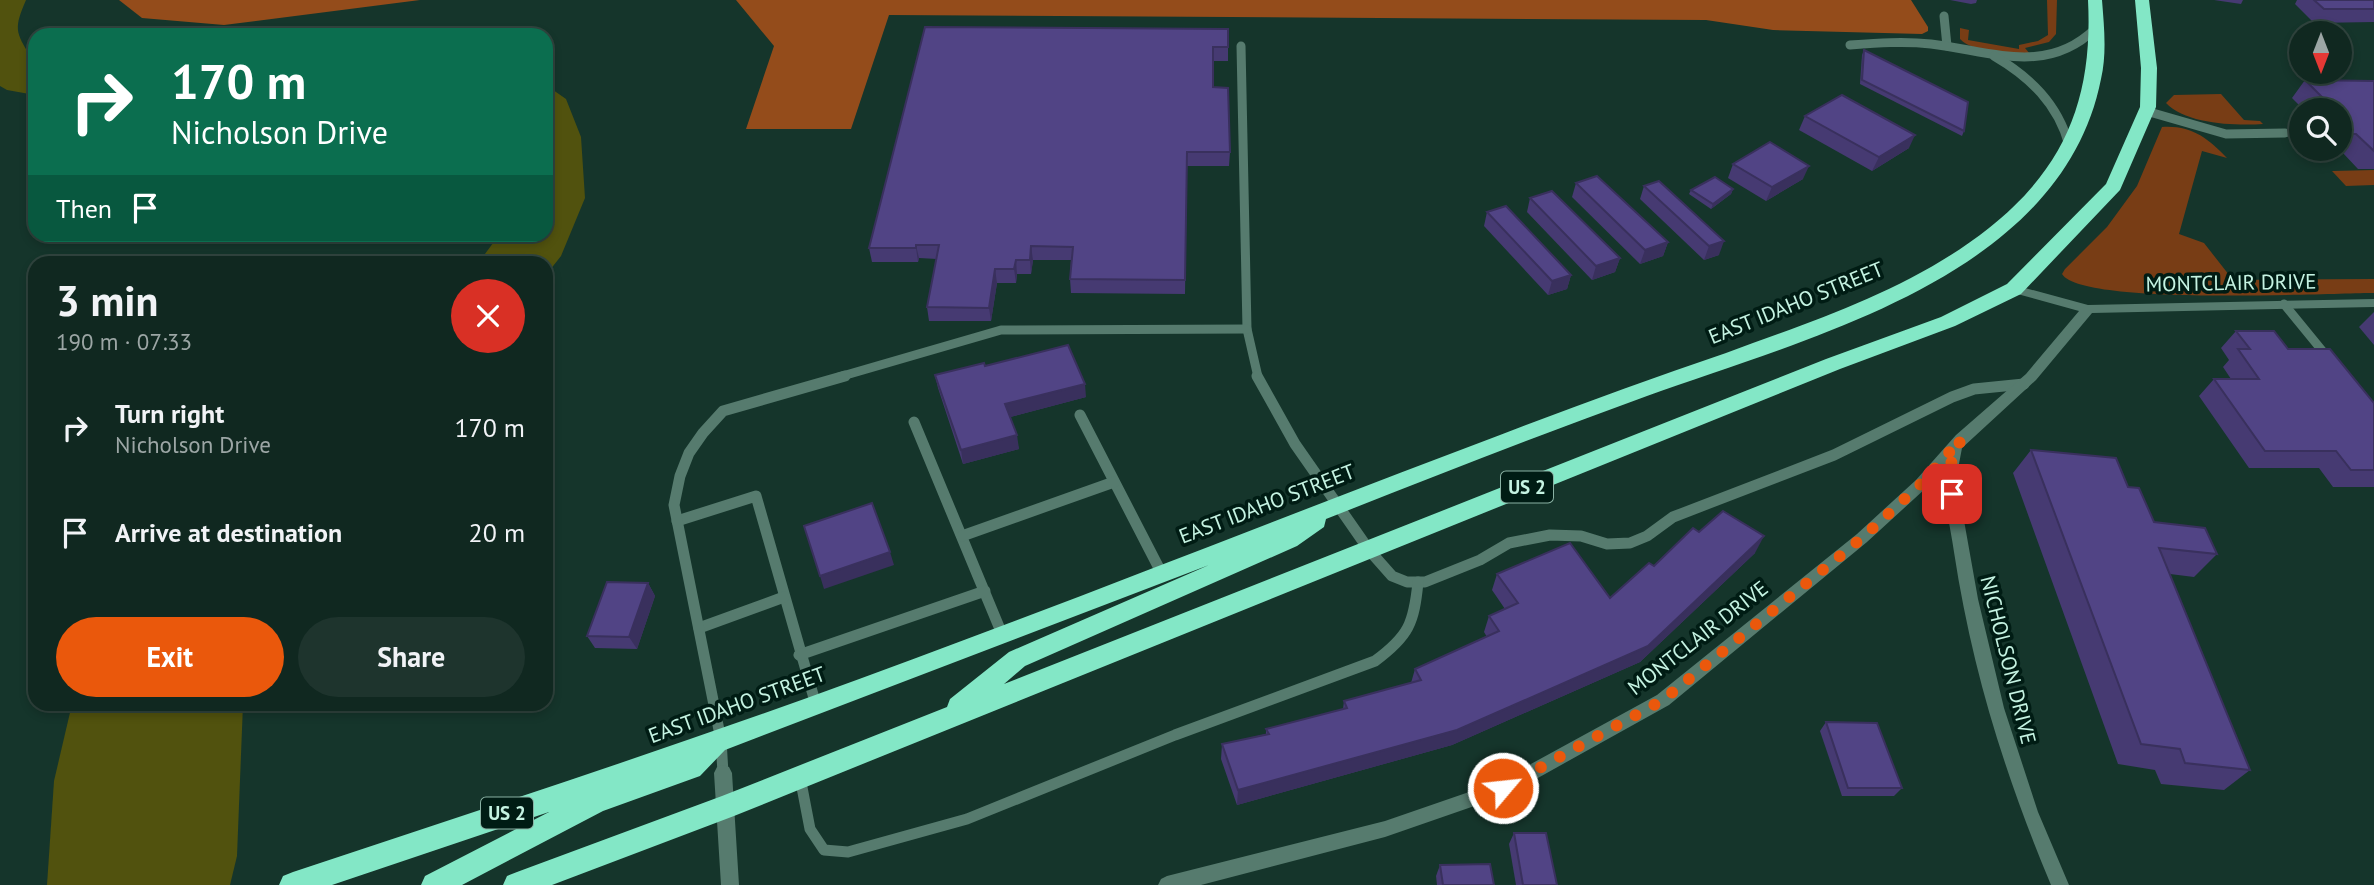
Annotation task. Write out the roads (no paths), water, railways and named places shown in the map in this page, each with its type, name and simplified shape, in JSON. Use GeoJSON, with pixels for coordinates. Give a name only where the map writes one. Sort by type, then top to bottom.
{"type":"FeatureCollection","features":[{"type":"Feature","properties":{"kind":"highway","name":"EAST IDAHO STREET"},"geometry":{"type":"LineString","coordinates":[[293,885],[721,740],[816,705],[1623,397],[1818,327],[1916,283],[1965,255],[1992,234],[2037,190],[2069,146],[2091,98],[2097,70],[2098,25],[2095,0]]}},
{"type":"Feature","properties":{"kind":"highway","name":"US 2"},"geometry":{"type":"LineString","coordinates":[[517,885],[725,807],[1833,364],[1950,321],[2014,289],[2114,186],[2146,111],[2149,68],[2141,0]]}},
{"type":"Feature","properties":{"kind":"highway"},"geometry":{"type":"LineString","coordinates":[[943,720],[1017,659],[1289,540],[1337,505]]}},
{"type":"Feature","properties":{"kind":"highway"},"geometry":{"type":"LineString","coordinates":[[435,885],[596,801],[691,768],[721,740]]}},
{"type":"Feature","properties":{"kind":"street","name":"MONTCLAIR DRIVE"},"geometry":{"type":"LineString","coordinates":[[2014,289],[2088,309],[2374,303]]}},
{"type":"Feature","properties":{"kind":"street","name":"MONTCLAIR DRIVE"},"geometry":{"type":"LineString","coordinates":[[1167,885],[1385,829],[1503,788],[1663,700],[1862,538],[1921,484],[1961,439],[2024,384],[2088,309]]}},
{"type":"Feature","properties":{"kind":"street","name":"NICHOLSON DRIVE"},"geometry":{"type":"LineString","coordinates":[[1961,439],[1950,466],[1964,572],[2003,730],[2029,811],[2060,885]]}},
{"type":"Feature","properties":{"kind":"street"},"geometry":{"type":"LineString","coordinates":[[723,773],[730,885]]}},
{"type":"Feature","properties":{"kind":"lane"},"geometry":{"type":"LineString","coordinates":[[1944,16],[1947,46]]}},
{"type":"Feature","properties":{"kind":"lane"},"geometry":{"type":"LineString","coordinates":[[1850,45],[1910,42],[2014,57],[2067,52],[2086,41],[2098,25]]}},
{"type":"Feature","properties":{"kind":"lane"},"geometry":{"type":"LineString","coordinates":[[1241,46],[1247,329],[1257,376],[1275,411],[1337,505],[1369,550],[1392,576],[1407,582],[1418,582],[1452,572],[1509,543],[1550,535],[1581,536],[1607,544],[1630,543],[1647,536],[1673,517],[1834,455],[1952,397],[1974,389],[2024,384]]}},
{"type":"Feature","properties":{"kind":"lane"},"geometry":{"type":"LineString","coordinates":[[1981,52],[1996,57],[2022,73],[2040,91],[2060,117],[2069,146]]}},
{"type":"Feature","properties":{"kind":"lane"},"geometry":{"type":"LineString","coordinates":[[2146,111],[2226,134],[2285,133]]}},
{"type":"Feature","properties":{"kind":"lane"},"geometry":{"type":"LineString","coordinates":[[2284,304],[2335,366]]}},
{"type":"Feature","properties":{"kind":"lane"},"geometry":{"type":"LineString","coordinates":[[723,773],[721,740],[674,505],[680,472],[699,435],[723,411],[1001,330],[1247,329]]}},
{"type":"Feature","properties":{"kind":"lane"},"geometry":{"type":"LineString","coordinates":[[1080,415],[1161,572]]}},
{"type":"Feature","properties":{"kind":"lane"},"geometry":{"type":"LineString","coordinates":[[914,422],[1002,634]]}},
{"type":"Feature","properties":{"kind":"lane"},"geometry":{"type":"LineString","coordinates":[[962,536],[1114,482]]}},
{"type":"Feature","properties":{"kind":"lane"},"geometry":{"type":"LineString","coordinates":[[677,521],[756,496],[799,655],[816,705]]}},
{"type":"Feature","properties":{"kind":"lane"},"geometry":{"type":"LineString","coordinates":[[800,777],[810,829],[824,850],[848,852],[967,819],[1175,735],[1375,661],[1398,644],[1411,627],[1417,609],[1418,582]]}},
{"type":"Feature","properties":{"kind":"lane"},"geometry":{"type":"LineString","coordinates":[[799,655],[985,591]]}},
{"type":"Feature","properties":{"kind":"lane"},"geometry":{"type":"LineString","coordinates":[[699,628],[784,597]]}}]}
